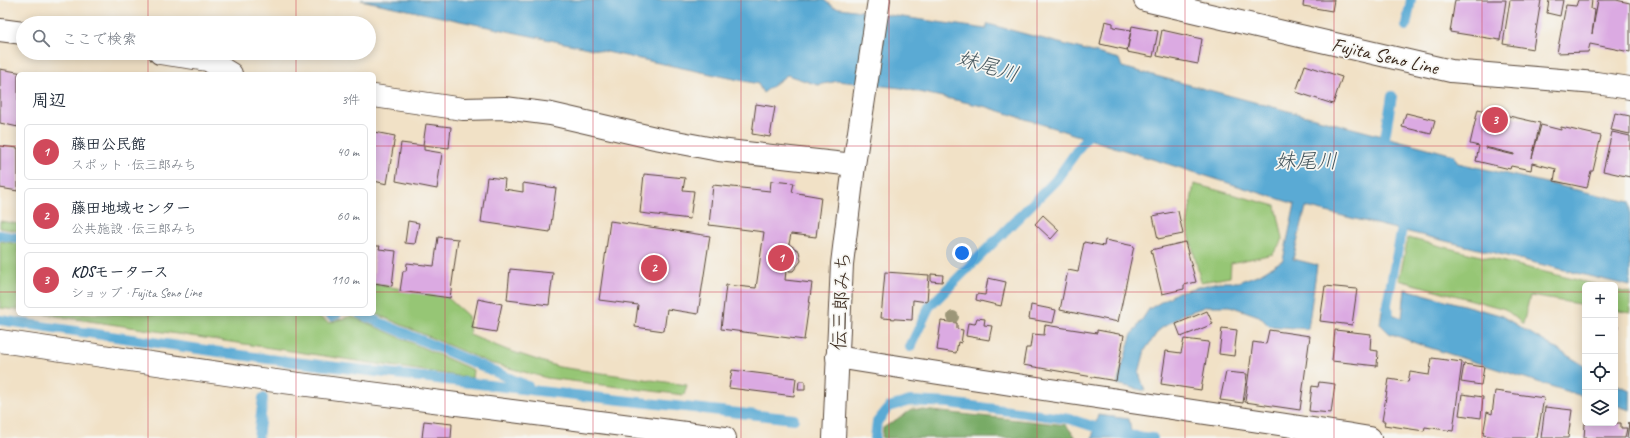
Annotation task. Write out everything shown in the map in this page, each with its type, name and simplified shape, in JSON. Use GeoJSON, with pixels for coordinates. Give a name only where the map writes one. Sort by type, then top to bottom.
{"type":"FeatureCollection","features":[{"type":"Feature","properties":{"kind":"street","name":"伝三郎みち"},"geometry":{"type":"LineString","coordinates":[[834,438],[842,264],[860,119],[879,0]]}},
{"type":"Feature","properties":{"kind":"street","name":"Fujita Seno Line"},"geometry":{"type":"LineString","coordinates":[[1145,0],[1451,71],[1596,83],[1630,88]]}},
{"type":"Feature","properties":{"kind":"street"},"geometry":{"type":"LineString","coordinates":[[0,30],[16,32]]}},
{"type":"Feature","properties":{"kind":"street"},"geometry":{"type":"LineString","coordinates":[[208,60],[228,72]]}},
{"type":"Feature","properties":{"kind":"street"},"geometry":{"type":"LineString","coordinates":[[376,96],[463,109],[506,108],[543,113],[719,150],[854,165]]}},
{"type":"Feature","properties":{"kind":"street"},"geometry":{"type":"LineString","coordinates":[[0,342],[260,379],[726,438]]}},
{"type":"Feature","properties":{"kind":"street"},"geometry":{"type":"LineString","coordinates":[[837,357],[1002,384],[1169,406],[1370,438]]}},
{"type":"Feature","properties":{"kind":"green space"},"geometry":{"type":"Polygon","coordinates":[[[1194,184],[1276,206],[1283,239],[1273,254],[1231,263],[1230,277],[1201,282],[1187,226],[1194,184]]]}},
{"type":"Feature","properties":{"kind":"green space"},"geometry":{"type":"Polygon","coordinates":[[[0,221],[16,224],[16,231],[0,228],[0,221]]]}},
{"type":"Feature","properties":{"kind":"green space"},"geometry":{"type":"Polygon","coordinates":[[[1408,238],[1585,282],[1582,282],[1582,305],[1530,296],[1523,324],[1505,309],[1399,280],[1408,238]]]}},
{"type":"Feature","properties":{"kind":"green space"},"geometry":{"type":"Polygon","coordinates":[[[0,241],[16,244],[16,310],[0,308],[0,241]]]}},
{"type":"Feature","properties":{"kind":"green space"},"geometry":{"type":"Polygon","coordinates":[[[376,284],[447,297],[468,316],[470,335],[507,350],[559,367],[687,385],[684,395],[547,378],[490,363],[376,314],[376,284]]]}},
{"type":"Feature","properties":{"kind":"green space"},"geometry":{"type":"Polygon","coordinates":[[[1618,291],[1630,293],[1630,313],[1618,311],[1618,291]]]}},
{"type":"Feature","properties":{"kind":"green space"},"geometry":{"type":"Polygon","coordinates":[[[56,316],[317,316],[329,323],[351,316],[473,370],[472,378],[56,316]]]}},
{"type":"Feature","properties":{"kind":"green space"},"geometry":{"type":"Polygon","coordinates":[[[913,409],[1066,425],[1076,438],[882,438],[883,428],[913,409]]]}},
{"type":"Feature","properties":{"kind":"water","name":"妹尾川"},"geometry":{"type":"Polygon","coordinates":[[[361,0],[824,0],[833,7],[986,29],[988,24],[1119,59],[1122,67],[1454,155],[1458,163],[1630,202],[1630,286],[1306,207],[1293,259],[1317,265],[1308,329],[1269,326],[1259,316],[1230,306],[1207,306],[1182,315],[1159,330],[1145,350],[1139,373],[1145,391],[1117,384],[1131,336],[1149,309],[1178,292],[1218,282],[1238,282],[1260,274],[1283,260],[1295,204],[987,107],[901,88],[838,81],[818,85],[787,75],[763,93],[758,84],[361,0]]]}},
{"type":"Feature","properties":{"kind":"water"},"geometry":{"type":"Polygon","coordinates":[[[1405,289],[1500,315],[1582,364],[1582,396],[1418,344],[1389,333],[1380,324],[1382,310],[1402,318],[1405,289]]]}},
{"type":"Feature","properties":{"kind":"water"},"geometry":{"type":"Polygon","coordinates":[[[1618,385],[1630,390],[1630,410],[1618,406],[1618,385]]]}},
{"type":"Feature","properties":{"kind":"water"},"geometry":{"type":"Polygon","coordinates":[[[1098,415],[1129,419],[1132,438],[1092,438],[1098,415]]]}},
{"type":"Feature","properties":{"kind":"building"},"geometry":{"type":"Polygon","coordinates":[[[1304,0],[1334,0],[1332,11],[1303,6],[1304,0]]]}},
{"type":"Feature","properties":{"kind":"building"},"geometry":{"type":"Polygon","coordinates":[[[1455,0],[1506,0],[1500,40],[1450,32],[1455,0]]]}},
{"type":"Feature","properties":{"kind":"building"},"geometry":{"type":"Polygon","coordinates":[[[1510,0],[1541,0],[1533,49],[1503,44],[1510,0]]]}},
{"type":"Feature","properties":{"kind":"building"},"geometry":{"type":"Polygon","coordinates":[[[1549,0],[1563,0],[1560,16],[1547,13],[1549,0]]]}},
{"type":"Feature","properties":{"kind":"building"},"geometry":{"type":"Polygon","coordinates":[[[1578,0],[1592,0],[1591,9],[1595,10],[1592,34],[1598,0],[1616,0],[1630,3],[1630,52],[1590,44],[1588,52],[1557,53],[1566,5],[1576,6],[1578,0]]]}},
{"type":"Feature","properties":{"kind":"building"},"geometry":{"type":"Polygon","coordinates":[[[1105,21],[1113,23],[1113,27],[1131,30],[1127,50],[1100,44],[1105,21]]]}},
{"type":"Feature","properties":{"kind":"building"},"geometry":{"type":"Polygon","coordinates":[[[1132,26],[1158,31],[1153,57],[1127,52],[1132,26]]]}},
{"type":"Feature","properties":{"kind":"building"},"geometry":{"type":"Polygon","coordinates":[[[1162,30],[1202,39],[1198,64],[1157,56],[1162,30]]]}},
{"type":"Feature","properties":{"kind":"building"},"geometry":{"type":"Polygon","coordinates":[[[1305,65],[1342,77],[1333,104],[1296,92],[1305,65]]]}},
{"type":"Feature","properties":{"kind":"building"},"geometry":{"type":"Polygon","coordinates":[[[0,69],[17,72],[16,72],[16,127],[0,123],[0,69]]]}},
{"type":"Feature","properties":{"kind":"building"},"geometry":{"type":"Polygon","coordinates":[[[756,104],[775,107],[770,137],[752,134],[756,104]]]}},
{"type":"Feature","properties":{"kind":"building"},"geometry":{"type":"Polygon","coordinates":[[[1478,109],[1540,123],[1532,158],[1541,125],[1561,130],[1561,127],[1601,136],[1593,171],[1591,171],[1587,188],[1554,181],[1556,169],[1532,163],[1531,170],[1511,166],[1510,169],[1476,161],[1479,146],[1470,144],[1478,109]],[[1485,147],[1514,155],[1514,154],[1485,147]]]}},
{"type":"Feature","properties":{"kind":"building"},"geometry":{"type":"Polygon","coordinates":[[[1406,113],[1435,120],[1431,134],[1402,127],[1406,113]]]}},
{"type":"Feature","properties":{"kind":"building"},"geometry":{"type":"Polygon","coordinates":[[[1615,113],[1630,116],[1630,134],[1611,130],[1615,113]]]}},
{"type":"Feature","properties":{"kind":"building"},"geometry":{"type":"Polygon","coordinates":[[[426,124],[451,127],[449,148],[423,145],[426,124]]]}},
{"type":"Feature","properties":{"kind":"building"},"geometry":{"type":"Polygon","coordinates":[[[376,132],[395,136],[387,184],[376,181],[376,132]]]}},
{"type":"Feature","properties":{"kind":"building"},"geometry":{"type":"Polygon","coordinates":[[[1612,132],[1630,136],[1630,177],[1603,171],[1612,132]]]}},
{"type":"Feature","properties":{"kind":"building"},"geometry":{"type":"Polygon","coordinates":[[[401,143],[424,146],[424,150],[442,153],[437,189],[396,181],[401,143]]]}},
{"type":"Feature","properties":{"kind":"building"},"geometry":{"type":"Polygon","coordinates":[[[0,146],[16,148],[16,191],[0,188],[0,146]]]}},
{"type":"Feature","properties":{"kind":"building"},"geometry":{"type":"Polygon","coordinates":[[[644,174],[685,178],[683,190],[694,191],[690,219],[640,213],[644,174]]]}},
{"type":"Feature","properties":{"kind":"building"},"geometry":{"type":"Polygon","coordinates":[[[487,177],[505,179],[504,189],[523,192],[523,183],[556,188],[550,232],[481,222],[487,177]]]}},
{"type":"Feature","properties":{"kind":"building"},"geometry":{"type":"Polygon","coordinates":[[[771,181],[794,183],[792,192],[821,197],[816,237],[791,234],[789,244],[799,251],[801,261],[793,271],[786,271],[785,280],[812,283],[804,340],[721,329],[726,285],[756,288],[764,232],[709,225],[713,185],[770,191],[771,181]]]}},
{"type":"Feature","properties":{"kind":"building"},"geometry":{"type":"Polygon","coordinates":[[[1178,211],[1183,234],[1158,239],[1153,216],[1178,211]]]}},
{"type":"Feature","properties":{"kind":"building"},"geometry":{"type":"Polygon","coordinates":[[[1043,215],[1059,230],[1051,239],[1035,224],[1043,215]]]}},
{"type":"Feature","properties":{"kind":"building"},"geometry":{"type":"Polygon","coordinates":[[[408,221],[419,223],[415,244],[405,243],[408,221]]]}},
{"type":"Feature","properties":{"kind":"building"},"geometry":{"type":"Polygon","coordinates":[[[610,221],[710,236],[698,314],[667,309],[664,331],[635,327],[638,305],[599,300],[610,221]]]}},
{"type":"Feature","properties":{"kind":"building"},"geometry":{"type":"Polygon","coordinates":[[[438,237],[458,239],[450,298],[400,291],[403,271],[406,271],[407,263],[434,266],[438,237]]]}},
{"type":"Feature","properties":{"kind":"building"},"geometry":{"type":"Polygon","coordinates":[[[1105,240],[1134,246],[1118,322],[1060,310],[1068,270],[1078,272],[1084,242],[1104,246],[1105,240]]]}},
{"type":"Feature","properties":{"kind":"building"},"geometry":{"type":"Polygon","coordinates":[[[1185,242],[1196,282],[1184,285],[1184,289],[1162,294],[1151,250],[1185,242]]]}},
{"type":"Feature","properties":{"kind":"building"},"geometry":{"type":"Polygon","coordinates":[[[376,246],[380,246],[379,249],[396,251],[392,286],[376,283],[376,246]]]}},
{"type":"Feature","properties":{"kind":"building"},"geometry":{"type":"Polygon","coordinates":[[[510,269],[553,273],[549,305],[507,300],[510,269]]]}},
{"type":"Feature","properties":{"kind":"building"},"geometry":{"type":"Polygon","coordinates":[[[885,272],[929,275],[927,302],[913,300],[912,320],[881,318],[885,272]]]}},
{"type":"Feature","properties":{"kind":"building"},"geometry":{"type":"Polygon","coordinates":[[[931,274],[943,275],[942,282],[931,281],[931,274]]]}},
{"type":"Feature","properties":{"kind":"building"},"geometry":{"type":"Polygon","coordinates":[[[988,278],[1006,282],[1001,306],[976,300],[977,294],[985,295],[988,278]]]}},
{"type":"Feature","properties":{"kind":"building"},"geometry":{"type":"Polygon","coordinates":[[[1325,286],[1357,289],[1352,325],[1320,321],[1325,286]]]}},
{"type":"Feature","properties":{"kind":"building"},"geometry":{"type":"Polygon","coordinates":[[[478,299],[502,304],[496,332],[472,328],[478,299]]]}},
{"type":"Feature","properties":{"kind":"building"},"geometry":{"type":"Polygon","coordinates":[[[1031,305],[1056,310],[1053,323],[1029,319],[1031,305]]]}},
{"type":"Feature","properties":{"kind":"building"},"geometry":{"type":"Polygon","coordinates":[[[1207,311],[1213,324],[1181,337],[1176,324],[1207,311]]]}},
{"type":"Feature","properties":{"kind":"building"},"geometry":{"type":"Polygon","coordinates":[[[977,318],[985,319],[984,325],[992,326],[989,340],[966,336],[968,323],[975,324],[977,318]]]}},
{"type":"Feature","properties":{"kind":"building"},"geometry":{"type":"Polygon","coordinates":[[[941,321],[957,323],[957,329],[963,330],[961,343],[958,342],[956,353],[937,350],[941,321]]]}},
{"type":"Feature","properties":{"kind":"building"},"geometry":{"type":"Polygon","coordinates":[[[1045,325],[1097,333],[1097,330],[1124,335],[1116,381],[1023,365],[1026,348],[1030,348],[1032,334],[1044,335],[1045,325]]]}},
{"type":"Feature","properties":{"kind":"building"},"geometry":{"type":"Polygon","coordinates":[[[1222,328],[1237,330],[1234,356],[1219,354],[1222,328]]]}},
{"type":"Feature","properties":{"kind":"building"},"geometry":{"type":"Polygon","coordinates":[[[1269,330],[1310,336],[1300,410],[1245,402],[1253,342],[1266,344],[1269,330]]]}},
{"type":"Feature","properties":{"kind":"building"},"geometry":{"type":"Polygon","coordinates":[[[1335,330],[1371,334],[1370,350],[1378,351],[1377,366],[1332,361],[1335,330]]]}},
{"type":"Feature","properties":{"kind":"building"},"geometry":{"type":"Polygon","coordinates":[[[1184,339],[1209,342],[1201,390],[1161,384],[1166,351],[1181,353],[1184,339]]]}},
{"type":"Feature","properties":{"kind":"building"},"geometry":{"type":"Polygon","coordinates":[[[1432,358],[1462,362],[1453,431],[1425,427],[1424,431],[1384,425],[1385,421],[1382,421],[1389,379],[1408,382],[1410,372],[1429,375],[1432,358]]]}},
{"type":"Feature","properties":{"kind":"building"},"geometry":{"type":"Polygon","coordinates":[[[1464,364],[1484,367],[1481,385],[1461,382],[1464,364]]]}},
{"type":"Feature","properties":{"kind":"building"},"geometry":{"type":"Polygon","coordinates":[[[732,370],[796,378],[794,396],[729,388],[732,370]]]}},
{"type":"Feature","properties":{"kind":"building"},"geometry":{"type":"Polygon","coordinates":[[[1226,372],[1247,374],[1243,403],[1220,400],[1226,372]]]}},
{"type":"Feature","properties":{"kind":"building"},"geometry":{"type":"Polygon","coordinates":[[[799,381],[805,381],[805,390],[798,390],[799,381]]]}},
{"type":"Feature","properties":{"kind":"building"},"geometry":{"type":"Polygon","coordinates":[[[1319,382],[1335,384],[1331,413],[1309,411],[1312,386],[1318,387],[1319,382]]]}},
{"type":"Feature","properties":{"kind":"building"},"geometry":{"type":"Polygon","coordinates":[[[1495,391],[1544,398],[1537,438],[1501,438],[1483,435],[1487,412],[1492,414],[1495,391]]]}},
{"type":"Feature","properties":{"kind":"building"},"geometry":{"type":"Polygon","coordinates":[[[1462,394],[1483,397],[1481,418],[1459,415],[1462,394]]]}},
{"type":"Feature","properties":{"kind":"building"},"geometry":{"type":"Polygon","coordinates":[[[1545,407],[1572,410],[1568,438],[1541,438],[1545,407]]]}},
{"type":"Feature","properties":{"kind":"building"},"geometry":{"type":"Polygon","coordinates":[[[424,421],[452,424],[451,438],[422,438],[424,421]]]}},
{"type":"Feature","properties":{"kind":"building"},"geometry":{"type":"Polygon","coordinates":[[[1629,422],[1630,438],[1627,438],[1629,422]]]}},
{"type":"Feature","properties":{"kind":"building"},"geometry":{"type":"Polygon","coordinates":[[[1618,423],[1621,423],[1621,428],[1627,428],[1625,438],[1584,438],[1585,426],[1618,426],[1618,423]]]}},
{"type":"Feature","properties":{"kind":"waterway"},"geometry":{"type":"LineString","coordinates":[[1406,26],[1411,0]]}},
{"type":"Feature","properties":{"kind":"waterway"},"geometry":{"type":"LineString","coordinates":[[1383,149],[1392,96]]}},
{"type":"Feature","properties":{"kind":"waterway"},"geometry":{"type":"LineString","coordinates":[[910,347],[929,307],[1056,180],[1093,128]]}},
{"type":"Feature","properties":{"kind":"waterway"},"geometry":{"type":"LineString","coordinates":[[1391,323],[1388,321],[1387,304],[1404,218]]}},
{"type":"Feature","properties":{"kind":"waterway"},"geometry":{"type":"LineString","coordinates":[[0,235],[16,238]]}},
{"type":"Feature","properties":{"kind":"waterway"},"geometry":{"type":"LineString","coordinates":[[365,316],[528,386]]}},
{"type":"Feature","properties":{"kind":"waterway"},"geometry":{"type":"LineString","coordinates":[[0,320],[268,359],[794,419]]}},
{"type":"Feature","properties":{"kind":"waterway"},"geometry":{"type":"LineString","coordinates":[[258,438],[263,398]]}},
{"type":"Feature","properties":{"kind":"waterway"},"geometry":{"type":"LineString","coordinates":[[875,438],[877,422],[889,407],[910,401],[949,403],[1070,419],[1117,434],[1153,438]]}},
{"type":"Feature","properties":{"kind":"place","name":"KDSモータース"},"geometry":{"type":"Point","coordinates":[1495,120]}},
{"type":"Feature","properties":{"kind":"place","name":"藤田公民館"},"geometry":{"type":"Point","coordinates":[781,258]}},
{"type":"Feature","properties":{"kind":"place","name":"藤田地域センター"},"geometry":{"type":"Point","coordinates":[654,268]}}]}
